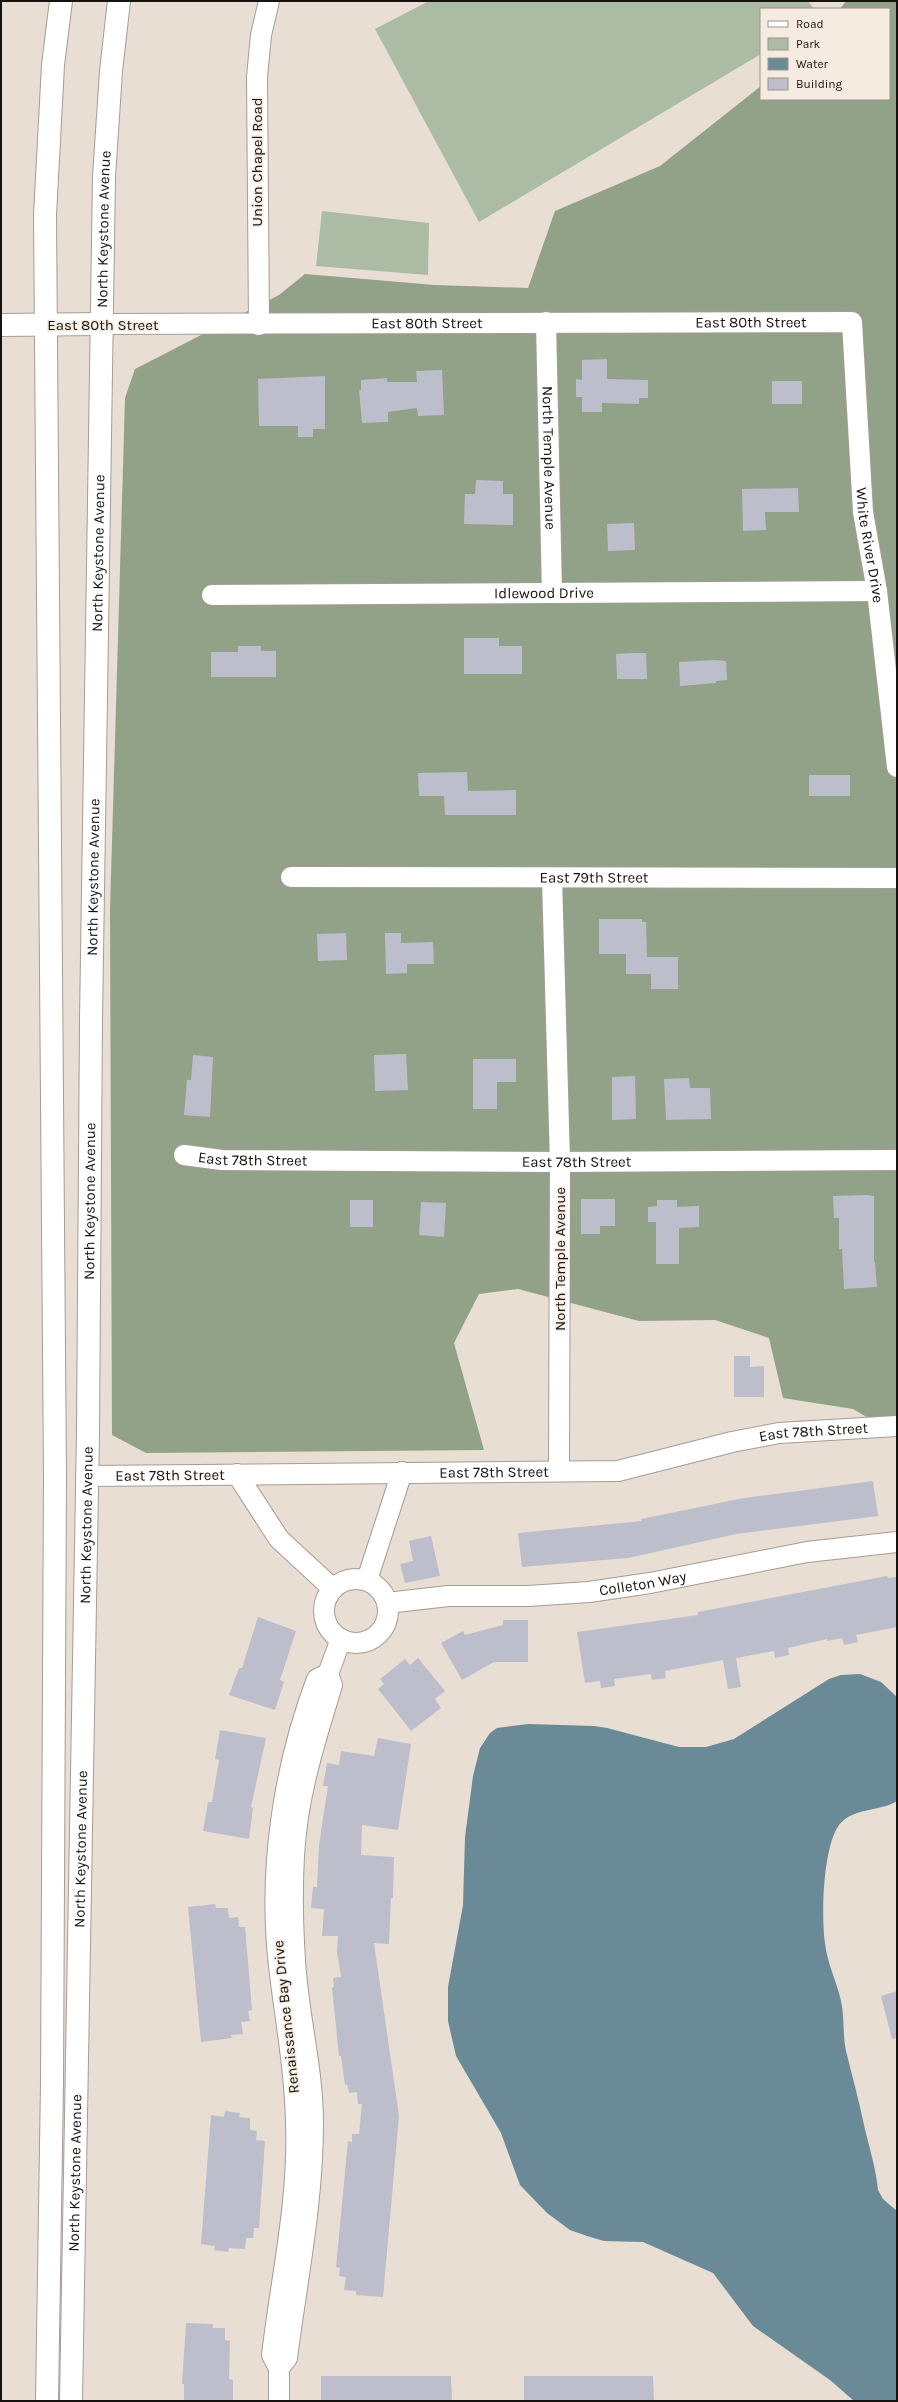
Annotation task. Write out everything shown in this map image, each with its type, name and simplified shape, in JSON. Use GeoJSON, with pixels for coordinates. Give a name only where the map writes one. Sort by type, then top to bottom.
{"type":"FeatureCollection","features":[{"type":"Feature","properties":{"kind":"main road","name":"North Keystone Avenue"},"geometry":{"type":"LineString","coordinates":[[47,2401],[52,2083],[54,1453],[47,186],[53,65],[61,1]]}},
{"type":"Feature","properties":{"kind":"main road","name":"North Keystone Avenue"},"geometry":{"type":"LineString","coordinates":[[71,2401],[86,1476],[91,1020],[104,178],[111,71],[119,1]]}},
{"type":"Feature","properties":{"kind":"main road","name":"East 80th Street"},"geometry":{"type":"LineString","coordinates":[[1,325],[102,324]]}},
{"type":"Feature","properties":{"kind":"street","name":"Union Chapel Road"},"geometry":{"type":"LineString","coordinates":[[259,325],[257,77],[261,35],[269,1]]}},
{"type":"Feature","properties":{"kind":"street","name":"East 80th Street"},"geometry":{"type":"LineString","coordinates":[[102,324],[259,325],[546,322],[852,322]]}},
{"type":"Feature","properties":{"kind":"street","name":"North Temple Avenue"},"geometry":{"type":"LineString","coordinates":[[546,322],[552,593]]}},
{"type":"Feature","properties":{"kind":"street","name":"White River Drive"},"geometry":{"type":"LineString","coordinates":[[852,322],[863,512],[877,591],[897,767]]}},
{"type":"Feature","properties":{"kind":"street","name":"Idlewood Drive"},"geometry":{"type":"LineString","coordinates":[[212,595],[877,591]]}},
{"type":"Feature","properties":{"kind":"street","name":"East 79th Street"},"geometry":{"type":"LineString","coordinates":[[291,877],[897,878]]}},
{"type":"Feature","properties":{"kind":"street","name":"North Temple Avenue"},"geometry":{"type":"LineString","coordinates":[[552,878],[560,1162],[560,1472]]}},
{"type":"Feature","properties":{"kind":"street","name":"East 78th Street"},"geometry":{"type":"LineString","coordinates":[[184,1155],[222,1160],[560,1162],[897,1160]]}},
{"type":"Feature","properties":{"kind":"street","name":"East 78th Street"},"geometry":{"type":"LineString","coordinates":[[86,1476],[402,1472],[602,1472],[631,1469],[732,1442],[779,1433],[897,1426]]}},
{"type":"Feature","properties":{"kind":"street"},"geometry":{"type":"LineString","coordinates":[[367,1580],[402,1472]]}},
{"type":"Feature","properties":{"kind":"street"},"geometry":{"type":"LineString","coordinates":[[237,1474],[279,1539],[332,1588]]}},
{"type":"Feature","properties":{"kind":"street","name":"Colleton Way"},"geometry":{"type":"LineString","coordinates":[[387,1603],[448,1596],[528,1596],[602,1590],[650,1583],[807,1552],[897,1542]]}},
{"type":"Feature","properties":{"kind":"street"},"geometry":{"type":"LineString","coordinates":[[351,1578],[367,1580],[382,1590],[387,1603],[388,1618],[384,1627],[374,1638],[359,1643],[341,1639],[327,1626],[324,1613],[324,1603],[332,1588],[351,1578]]}},
{"type":"Feature","properties":{"kind":"street","name":"Renaissance Bay Drive"},"geometry":{"type":"LineString","coordinates":[[279,2401],[279,2368],[287,2358],[310,2199],[312,2160],[313,2122],[310,2069],[295,1962],[293,1883],[298,1817],[318,1728],[332,1685],[328,1674],[341,1639]]}},
{"type":"Feature","properties":{"kind":"green space"},"geometry":{"type":"Polygon","coordinates":[[[429,1],[808,1],[813,8],[760,8],[760,55],[479,222],[375,29],[429,1]]]}},
{"type":"Feature","properties":{"kind":"green space"},"geometry":{"type":"Polygon","coordinates":[[[846,1],[897,1],[897,1435],[853,1409],[783,1398],[769,1338],[715,1320],[639,1321],[518,1289],[479,1294],[454,1343],[484,1450],[146,1453],[112,1435],[110,910],[125,398],[135,369],[279,295],[305,274],[435,285],[528,288],[555,211],[660,166],[760,87],[760,100],[890,100],[890,8],[841,8],[846,1]]]}},
{"type":"Feature","properties":{"kind":"green space"},"geometry":{"type":"Polygon","coordinates":[[[322,211],[429,223],[428,275],[316,266],[322,211]]]}},
{"type":"Feature","properties":{"kind":"water"},"geometry":{"type":"Polygon","coordinates":[[[860,1674],[881,1682],[897,1697],[897,1801],[883,1807],[859,1812],[845,1819],[839,1825],[834,1835],[826,1865],[823,1916],[826,1950],[841,2001],[845,2048],[874,2166],[878,2190],[883,2199],[897,2211],[897,2401],[854,2401],[830,2380],[753,2326],[713,2273],[643,2242],[604,2241],[570,2230],[547,2213],[520,2185],[501,2133],[456,2056],[448,2021],[448,1987],[463,1905],[465,1837],[473,1776],[480,1748],[490,1733],[497,1728],[528,1724],[594,1726],[679,1747],[706,1747],[734,1739],[829,1679],[841,1675],[860,1674]]]}},
{"type":"Feature","properties":{"kind":"building"},"geometry":{"type":"Polygon","coordinates":[[[607,359],[607,379],[648,380],[648,398],[639,398],[639,404],[602,403],[602,412],[582,412],[582,397],[576,397],[576,379],[582,380],[582,360],[607,359]]]}},
{"type":"Feature","properties":{"kind":"building"},"geometry":{"type":"Polygon","coordinates":[[[442,370],[444,415],[418,416],[417,408],[388,412],[388,422],[362,423],[359,390],[361,390],[361,380],[387,378],[387,382],[417,382],[416,371],[442,370]]]}},
{"type":"Feature","properties":{"kind":"building"},"geometry":{"type":"Polygon","coordinates":[[[325,376],[325,429],[313,429],[313,437],[298,437],[298,426],[259,426],[258,379],[325,376]]]}},
{"type":"Feature","properties":{"kind":"building"},"geometry":{"type":"Polygon","coordinates":[[[772,381],[802,381],[802,404],[772,404],[772,381]]]}},
{"type":"Feature","properties":{"kind":"building"},"geometry":{"type":"Polygon","coordinates":[[[476,480],[503,481],[503,494],[513,494],[513,525],[464,524],[465,494],[475,494],[476,480]]]}},
{"type":"Feature","properties":{"kind":"building"},"geometry":{"type":"Polygon","coordinates":[[[798,488],[799,512],[765,512],[766,530],[743,531],[742,489],[798,488]]]}},
{"type":"Feature","properties":{"kind":"building"},"geometry":{"type":"Polygon","coordinates":[[[634,523],[635,550],[608,551],[607,524],[634,523]]]}},
{"type":"Feature","properties":{"kind":"building"},"geometry":{"type":"Polygon","coordinates":[[[464,638],[499,638],[499,646],[522,646],[522,674],[464,674],[464,638]]]}},
{"type":"Feature","properties":{"kind":"building"},"geometry":{"type":"Polygon","coordinates":[[[238,646],[261,646],[261,651],[276,651],[276,677],[211,677],[211,652],[238,652],[238,646]]]}},
{"type":"Feature","properties":{"kind":"building"},"geometry":{"type":"Polygon","coordinates":[[[646,653],[647,679],[617,679],[616,654],[646,653]]]}},
{"type":"Feature","properties":{"kind":"building"},"geometry":{"type":"Polygon","coordinates":[[[714,660],[726,661],[727,680],[716,681],[716,683],[680,686],[679,662],[714,660]]]}},
{"type":"Feature","properties":{"kind":"building"},"geometry":{"type":"Polygon","coordinates":[[[467,772],[468,791],[516,790],[516,815],[445,815],[444,796],[419,796],[418,773],[467,772]]]}},
{"type":"Feature","properties":{"kind":"building"},"geometry":{"type":"Polygon","coordinates":[[[809,775],[850,775],[850,796],[809,796],[809,775]]]}},
{"type":"Feature","properties":{"kind":"building"},"geometry":{"type":"Polygon","coordinates":[[[599,919],[642,919],[642,922],[646,922],[647,957],[678,957],[678,989],[651,989],[651,974],[626,974],[626,954],[599,954],[599,919]]]}},
{"type":"Feature","properties":{"kind":"building"},"geometry":{"type":"Polygon","coordinates":[[[346,933],[347,960],[318,961],[317,934],[346,933]]]}},
{"type":"Feature","properties":{"kind":"building"},"geometry":{"type":"Polygon","coordinates":[[[385,933],[401,933],[401,943],[433,942],[434,964],[407,964],[407,973],[386,974],[385,933]]]}},
{"type":"Feature","properties":{"kind":"building"},"geometry":{"type":"Polygon","coordinates":[[[406,1054],[408,1090],[375,1091],[374,1055],[406,1054]]]}},
{"type":"Feature","properties":{"kind":"building"},"geometry":{"type":"Polygon","coordinates":[[[193,1055],[213,1057],[210,1117],[184,1115],[187,1080],[191,1080],[193,1055]]]}},
{"type":"Feature","properties":{"kind":"building"},"geometry":{"type":"Polygon","coordinates":[[[473,1059],[516,1059],[516,1082],[497,1082],[497,1109],[473,1109],[473,1059]]]}},
{"type":"Feature","properties":{"kind":"building"},"geometry":{"type":"Polygon","coordinates":[[[635,1076],[636,1119],[612,1120],[612,1077],[635,1076]]]}},
{"type":"Feature","properties":{"kind":"building"},"geometry":{"type":"Polygon","coordinates":[[[689,1078],[690,1088],[710,1088],[711,1119],[666,1120],[664,1079],[689,1078]]]}},
{"type":"Feature","properties":{"kind":"building"},"geometry":{"type":"Polygon","coordinates":[[[833,1196],[874,1196],[874,1262],[877,1287],[844,1289],[842,1249],[839,1249],[839,1218],[834,1218],[833,1196]]]}},
{"type":"Feature","properties":{"kind":"building"},"geometry":{"type":"Polygon","coordinates":[[[581,1199],[615,1199],[615,1226],[600,1226],[600,1234],[581,1234],[581,1199]]]}},
{"type":"Feature","properties":{"kind":"building"},"geometry":{"type":"Polygon","coordinates":[[[350,1200],[373,1200],[373,1227],[350,1227],[350,1200]]]}},
{"type":"Feature","properties":{"kind":"building"},"geometry":{"type":"Polygon","coordinates":[[[657,1200],[677,1200],[677,1207],[699,1206],[699,1227],[679,1228],[679,1264],[656,1264],[656,1222],[648,1222],[648,1207],[657,1206],[657,1200]]]}},
{"type":"Feature","properties":{"kind":"building"},"geometry":{"type":"Polygon","coordinates":[[[421,1202],[446,1203],[444,1237],[419,1235],[421,1202]]]}},
{"type":"Feature","properties":{"kind":"building"},"geometry":{"type":"Polygon","coordinates":[[[734,1356],[750,1356],[750,1367],[764,1366],[764,1397],[734,1397],[734,1356]]]}},
{"type":"Feature","properties":{"kind":"building"},"geometry":{"type":"Polygon","coordinates":[[[873,1481],[878,1516],[736,1534],[628,1558],[522,1567],[518,1533],[642,1521],[641,1519],[744,1498],[873,1481]]]}},
{"type":"Feature","properties":{"kind":"building"},"geometry":{"type":"Polygon","coordinates":[[[431,1536],[440,1576],[405,1583],[400,1564],[413,1561],[409,1541],[431,1536]]]}},
{"type":"Feature","properties":{"kind":"building"},"geometry":{"type":"Polygon","coordinates":[[[887,1576],[888,1578],[897,1577],[897,1627],[856,1635],[858,1642],[844,1645],[842,1638],[827,1641],[827,1639],[788,1648],[789,1655],[775,1658],[774,1651],[736,1658],[741,1687],[728,1689],[723,1660],[665,1671],[666,1678],[652,1680],[651,1674],[614,1679],[615,1686],[601,1688],[600,1681],[585,1683],[577,1632],[698,1615],[698,1612],[887,1576]]]}},
{"type":"Feature","properties":{"kind":"building"},"geometry":{"type":"Polygon","coordinates":[[[258,1617],[296,1631],[280,1680],[284,1682],[275,1710],[229,1695],[239,1668],[242,1668],[258,1617]]]}},
{"type":"Feature","properties":{"kind":"building"},"geometry":{"type":"Polygon","coordinates":[[[503,1620],[528,1620],[528,1662],[494,1662],[462,1680],[441,1643],[463,1631],[465,1635],[503,1625],[503,1620]]]}},
{"type":"Feature","properties":{"kind":"building"},"geometry":{"type":"Polygon","coordinates":[[[418,1658],[445,1691],[435,1699],[441,1708],[411,1731],[378,1689],[384,1684],[380,1679],[405,1659],[410,1665],[418,1658]]]}},
{"type":"Feature","properties":{"kind":"building"},"geometry":{"type":"Polygon","coordinates":[[[220,1730],[266,1738],[251,1807],[253,1808],[249,1839],[203,1831],[208,1802],[212,1802],[219,1760],[215,1759],[220,1730]]]}},
{"type":"Feature","properties":{"kind":"building"},"geometry":{"type":"Polygon","coordinates":[[[378,1738],[411,1744],[398,1830],[362,1825],[361,1855],[394,1857],[393,1898],[391,1898],[389,1944],[374,1943],[399,2116],[383,2297],[356,2295],[356,2291],[344,2290],[346,2277],[339,2276],[340,2268],[336,2267],[348,2141],[352,2142],[352,2134],[359,2134],[362,2104],[358,2104],[357,2092],[349,2093],[347,2084],[345,2085],[341,2056],[339,2056],[332,1988],[334,1987],[333,1978],[341,1977],[337,1952],[338,1936],[322,1936],[324,1909],[311,1908],[313,1887],[317,1887],[319,1845],[328,1786],[323,1786],[327,1763],[339,1765],[341,1751],[374,1756],[378,1738]]]}},
{"type":"Feature","properties":{"kind":"building"},"geometry":{"type":"Polygon","coordinates":[[[215,1904],[216,1908],[228,1908],[229,1918],[238,1917],[239,1927],[245,1927],[252,2010],[248,2011],[250,2021],[241,2022],[243,2034],[231,2035],[232,2038],[201,2042],[188,1907],[215,1904]]]}},
{"type":"Feature","properties":{"kind":"building"},"geometry":{"type":"Polygon","coordinates":[[[897,1991],[897,2038],[892,2039],[881,1996],[897,1991]]]}},
{"type":"Feature","properties":{"kind":"building"},"geometry":{"type":"Polygon","coordinates":[[[225,2111],[240,2113],[239,2117],[250,2118],[250,2130],[257,2131],[256,2140],[265,2141],[259,2228],[254,2228],[253,2238],[246,2238],[245,2249],[229,2248],[228,2252],[214,2250],[215,2246],[201,2244],[211,2115],[224,2117],[225,2111]]]}},
{"type":"Feature","properties":{"kind":"building"},"geometry":{"type":"Polygon","coordinates":[[[186,2323],[213,2324],[213,2328],[225,2328],[225,2340],[230,2341],[229,2379],[233,2380],[233,2401],[184,2401],[184,2384],[182,2384],[186,2323]]]}},
{"type":"Feature","properties":{"kind":"building"},"geometry":{"type":"Polygon","coordinates":[[[321,2376],[451,2376],[452,2401],[321,2401],[321,2376]]]}},
{"type":"Feature","properties":{"kind":"building"},"geometry":{"type":"Polygon","coordinates":[[[524,2376],[653,2376],[654,2401],[524,2401],[524,2376]]]}}]}
